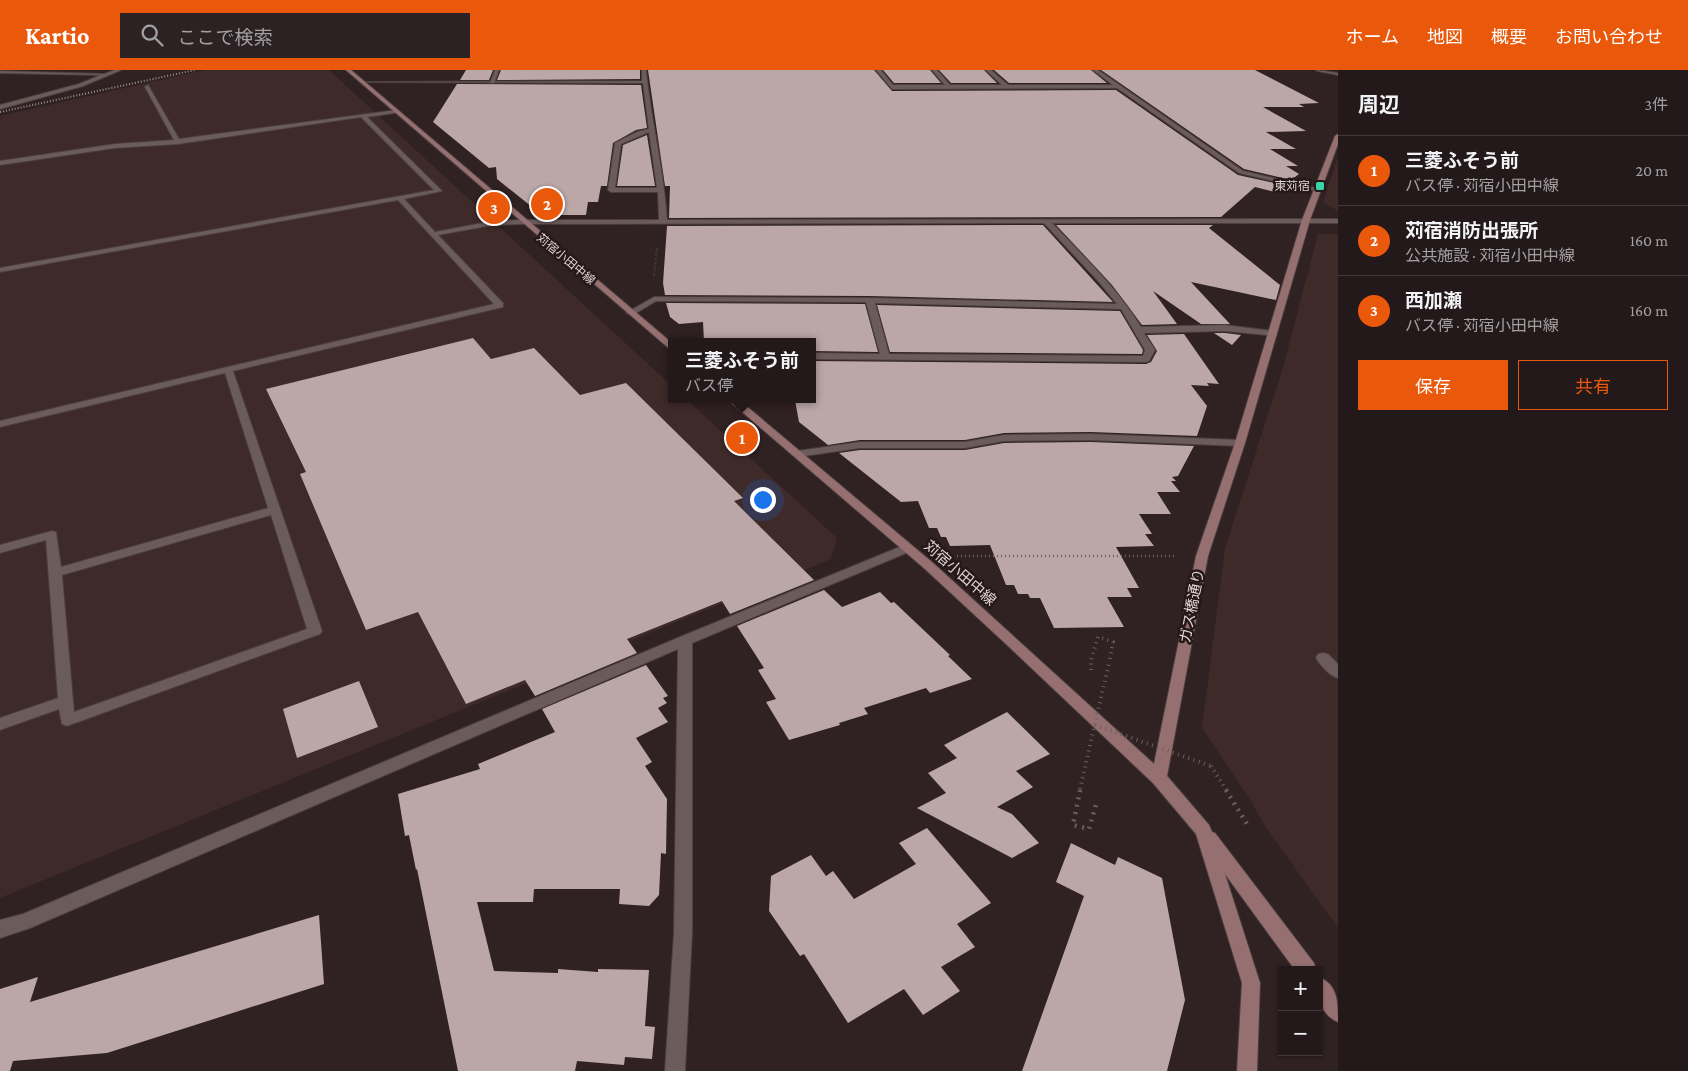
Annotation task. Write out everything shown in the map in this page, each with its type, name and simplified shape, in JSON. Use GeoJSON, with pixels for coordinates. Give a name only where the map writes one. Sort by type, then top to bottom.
{"type":"FeatureCollection","features":[{"type":"Feature","properties":{"kind":"street"},"geometry":{"type":"LineString","coordinates":[[0,107],[81,84],[119,70]]}},
{"type":"Feature","properties":{"kind":"street","name":"苅宿小田中線"},"geometry":{"type":"LineString","coordinates":[[348,70],[668,345]]}},
{"type":"Feature","properties":{"kind":"street"},"geometry":{"type":"LineString","coordinates":[[492,82],[497,70]]}},
{"type":"Feature","properties":{"kind":"street"},"geometry":{"type":"LineString","coordinates":[[644,70],[662,190],[662,220]]}},
{"type":"Feature","properties":{"kind":"street"},"geometry":{"type":"LineString","coordinates":[[878,70],[892,87],[1118,86]]}},
{"type":"Feature","properties":{"kind":"street"},"geometry":{"type":"LineString","coordinates":[[934,70],[949,87]]}},
{"type":"Feature","properties":{"kind":"street"},"geometry":{"type":"LineString","coordinates":[[988,70],[1007,87]]}},
{"type":"Feature","properties":{"kind":"street"},"geometry":{"type":"LineString","coordinates":[[1095,70],[1241,172],[1317,189]]}},
{"type":"Feature","properties":{"kind":"street"},"geometry":{"type":"LineString","coordinates":[[1318,70],[1338,73]]}},
{"type":"Feature","properties":{"kind":"street"},"geometry":{"type":"LineString","coordinates":[[1332,70],[1338,73]]}},
{"type":"Feature","properties":{"kind":"street"},"geometry":{"type":"LineString","coordinates":[[0,72],[109,74]]}},
{"type":"Feature","properties":{"kind":"street"},"geometry":{"type":"LineString","coordinates":[[383,82],[389,76]]}},
{"type":"Feature","properties":{"kind":"street"},"geometry":{"type":"LineString","coordinates":[[362,82],[645,82]]}},
{"type":"Feature","properties":{"kind":"street"},"geometry":{"type":"LineString","coordinates":[[148,87],[177,142]]}},
{"type":"Feature","properties":{"kind":"street"},"geometry":{"type":"LineString","coordinates":[[0,162],[115,146],[177,142],[395,111]]}},
{"type":"Feature","properties":{"kind":"street"},"geometry":{"type":"LineString","coordinates":[[0,270],[440,191],[362,115]]}},
{"type":"Feature","properties":{"kind":"street"},"geometry":{"type":"LineString","coordinates":[[652,130],[639,133],[618,143],[611,190],[662,190]]}},
{"type":"Feature","properties":{"kind":"street","name":"ガス橋通り"},"geometry":{"type":"LineString","coordinates":[[1159,778],[1202,556],[1240,443],[1306,220],[1338,136]]}},
{"type":"Feature","properties":{"kind":"street"},"geometry":{"type":"LineString","coordinates":[[0,424],[500,305],[399,198]]}},
{"type":"Feature","properties":{"kind":"street"},"geometry":{"type":"LineString","coordinates":[[433,234],[493,223],[662,220],[1338,221]]}},
{"type":"Feature","properties":{"kind":"street"},"geometry":{"type":"LineString","coordinates":[[816,356],[885,355],[1146,359],[1150,350],[1124,306],[1046,220]]}},
{"type":"Feature","properties":{"kind":"street"},"geometry":{"type":"LineString","coordinates":[[630,313],[654,299],[870,300],[1124,306]]}},
{"type":"Feature","properties":{"kind":"street"},"geometry":{"type":"LineString","coordinates":[[870,300],[885,355]]}},
{"type":"Feature","properties":{"kind":"street"},"geometry":{"type":"LineString","coordinates":[[1138,330],[1225,328],[1273,334]]}},
{"type":"Feature","properties":{"kind":"street"},"geometry":{"type":"LineString","coordinates":[[0,549],[52,535],[67,720],[315,631],[228,369]]}},
{"type":"Feature","properties":{"kind":"street","name":"苅宿小田中線"},"geometry":{"type":"LineString","coordinates":[[737,403],[929,566],[1159,778]]}},
{"type":"Feature","properties":{"kind":"street"},"geometry":{"type":"LineString","coordinates":[[797,454],[860,445],[965,445],[1004,438],[1108,437],[1240,443]]}},
{"type":"Feature","properties":{"kind":"street"},"geometry":{"type":"LineString","coordinates":[[55,573],[274,510]]}},
{"type":"Feature","properties":{"kind":"street"},"geometry":{"type":"LineString","coordinates":[[0,929],[24,922],[685,640],[907,548]]}},
{"type":"Feature","properties":{"kind":"street"},"geometry":{"type":"LineString","coordinates":[[675,1071],[683,933],[685,640]]}},
{"type":"Feature","properties":{"kind":"street"},"geometry":{"type":"LineString","coordinates":[[1323,658],[1338,673]]}},
{"type":"Feature","properties":{"kind":"street"},"geometry":{"type":"LineString","coordinates":[[0,724],[65,701]]}},
{"type":"Feature","properties":{"kind":"street"},"geometry":{"type":"LineString","coordinates":[[1159,778],[1203,830],[1304,966]]}},
{"type":"Feature","properties":{"kind":"street"},"geometry":{"type":"LineString","coordinates":[[1203,830],[1250,983],[1247,1071]]}},
{"type":"Feature","properties":{"kind":"street"},"geometry":{"type":"LineString","coordinates":[[1323,991],[1338,1012]]}},
{"type":"Feature","properties":{"kind":"path"},"geometry":{"type":"LineString","coordinates":[[654,299],[654,264],[662,220]]}},
{"type":"Feature","properties":{"kind":"path"},"geometry":{"type":"LineString","coordinates":[[929,566],[950,556],[1202,556]]}},
{"type":"Feature","properties":{"kind":"path"},"geometry":{"type":"LineString","coordinates":[[1091,670],[1091,660],[1098,637],[1114,642],[1073,825],[1090,829],[1097,801]]}},
{"type":"Feature","properties":{"kind":"path"},"geometry":{"type":"LineString","coordinates":[[1095,725],[1211,766],[1247,824]]}},
{"type":"Feature","properties":{"kind":"shaded area"},"geometry":{"type":"Polygon","coordinates":[[[205,70],[329,70],[668,382],[668,403],[690,403],[837,538],[831,559],[0,898],[0,116],[205,70]]]}},
{"type":"Feature","properties":{"kind":"shaded area"},"geometry":{"type":"Polygon","coordinates":[[[1338,157],[1338,211],[1323,202],[1338,157]]]}},
{"type":"Feature","properties":{"kind":"shaded area"},"geometry":{"type":"Polygon","coordinates":[[[1318,234],[1338,234],[1338,928],[1267,829],[1249,798],[1202,728],[1225,548],[1282,371],[1318,234]]]}},
{"type":"Feature","properties":{"kind":"building"},"geometry":{"type":"Polygon","coordinates":[[[466,70],[493,70],[489,80],[460,80],[466,70]]]}},
{"type":"Feature","properties":{"kind":"building"},"geometry":{"type":"Polygon","coordinates":[[[501,70],[640,70],[640,79],[497,80],[501,70]]]}},
{"type":"Feature","properties":{"kind":"building"},"geometry":{"type":"Polygon","coordinates":[[[648,70],[874,70],[892,91],[1116,90],[1238,175],[1284,185],[1275,192],[1255,187],[1221,217],[669,218],[670,186],[665,186],[648,70]]]}},
{"type":"Feature","properties":{"kind":"building"},"geometry":{"type":"Polygon","coordinates":[[[883,70],[930,70],[941,83],[894,83],[883,70]]]}},
{"type":"Feature","properties":{"kind":"building"},"geometry":{"type":"Polygon","coordinates":[[[939,70],[984,70],[997,83],[951,83],[939,70]]]}},
{"type":"Feature","properties":{"kind":"building"},"geometry":{"type":"Polygon","coordinates":[[[994,70],[1091,70],[1107,83],[1009,83],[994,70]]]}},
{"type":"Feature","properties":{"kind":"building"},"geometry":{"type":"Polygon","coordinates":[[[1101,70],[1255,70],[1319,103],[1299,104],[1304,107],[1263,107],[1306,131],[1266,132],[1296,149],[1270,149],[1298,166],[1286,166],[1299,174],[1291,180],[1244,169],[1101,70]]]}},
{"type":"Feature","properties":{"kind":"building"},"geometry":{"type":"Polygon","coordinates":[[[457,84],[641,85],[647,128],[636,130],[613,143],[607,186],[601,186],[598,202],[588,202],[586,215],[542,215],[497,179],[496,167],[489,168],[433,122],[457,84]]]}},
{"type":"Feature","properties":{"kind":"building"},"geometry":{"type":"Polygon","coordinates":[[[647,135],[655,186],[617,186],[623,145],[647,135]]]}},
{"type":"Feature","properties":{"kind":"building"},"geometry":{"type":"Polygon","coordinates":[[[1043,225],[1113,302],[870,296],[665,295],[663,283],[667,226],[1043,225]]]}},
{"type":"Feature","properties":{"kind":"building"},"geometry":{"type":"Polygon","coordinates":[[[1056,225],[1213,225],[1209,228],[1280,285],[1276,300],[1191,282],[1230,324],[1201,324],[1153,291],[1177,324],[1142,325],[1112,285],[1056,225]]]}},
{"type":"Feature","properties":{"kind":"building"},"geometry":{"type":"Polygon","coordinates":[[[666,303],[865,304],[878,352],[816,351],[816,338],[704,338],[703,322],[679,324],[670,317],[666,303]]]}},
{"type":"Feature","properties":{"kind":"building"},"geometry":{"type":"Polygon","coordinates":[[[877,305],[1120,311],[1143,350],[1142,354],[890,352],[877,305]]]}},
{"type":"Feature","properties":{"kind":"building"},"geometry":{"type":"Polygon","coordinates":[[[1214,333],[1225,333],[1241,335],[1232,345],[1214,333]]]}},
{"type":"Feature","properties":{"kind":"building"},"geometry":{"type":"Polygon","coordinates":[[[1184,334],[1219,384],[1207,383],[1209,386],[1191,385],[1207,406],[1197,436],[1091,432],[1004,433],[965,440],[860,440],[828,445],[799,422],[796,403],[816,403],[816,361],[1146,364],[1151,362],[1157,351],[1147,335],[1184,334]]]}},
{"type":"Feature","properties":{"kind":"building"},"geometry":{"type":"Polygon","coordinates":[[[473,338],[491,359],[534,348],[580,395],[626,383],[743,498],[734,501],[814,580],[730,614],[722,601],[627,639],[637,653],[535,696],[525,680],[466,704],[418,612],[366,630],[300,474],[306,472],[266,389],[473,338]]]}},
{"type":"Feature","properties":{"kind":"building"},"geometry":{"type":"Polygon","coordinates":[[[1091,442],[1194,446],[1178,476],[1172,477],[1176,481],[1171,481],[1180,492],[1157,492],[1171,514],[1139,514],[1152,534],[1145,534],[1154,546],[1116,547],[1139,588],[1127,588],[1132,597],[1107,597],[1124,627],[1054,628],[1040,598],[1030,598],[1028,594],[1018,594],[1014,585],[1006,585],[990,545],[950,546],[946,537],[941,537],[937,528],[929,528],[918,501],[901,502],[839,453],[860,450],[965,450],[1004,443],[1091,442]]]}},
{"type":"Feature","properties":{"kind":"building"},"geometry":{"type":"Polygon","coordinates":[[[824,590],[842,607],[880,592],[891,603],[894,602],[950,655],[948,656],[972,679],[930,693],[926,688],[864,708],[868,714],[839,723],[840,725],[789,740],[766,702],[776,699],[758,670],[764,668],[737,626],[824,590]]]}},
{"type":"Feature","properties":{"kind":"building"},"geometry":{"type":"Polygon","coordinates":[[[646,665],[668,696],[663,698],[667,703],[658,708],[668,722],[636,738],[652,762],[645,766],[667,799],[666,854],[661,853],[659,895],[649,906],[619,904],[620,889],[534,889],[533,902],[477,902],[494,971],[558,973],[558,969],[598,972],[598,969],[649,970],[645,1026],[655,1027],[652,1059],[625,1057],[624,1065],[577,1061],[575,1071],[458,1071],[417,869],[409,835],[405,836],[398,794],[480,769],[478,764],[555,732],[542,709],[646,665]]]}},
{"type":"Feature","properties":{"kind":"building"},"geometry":{"type":"Polygon","coordinates":[[[359,681],[378,727],[297,758],[283,709],[359,681]]]}},
{"type":"Feature","properties":{"kind":"building"},"geometry":{"type":"Polygon","coordinates":[[[1007,712],[1050,754],[1016,771],[1033,787],[997,807],[1012,814],[1039,843],[1012,858],[917,808],[946,793],[928,773],[957,758],[944,745],[1007,712]]]}},
{"type":"Feature","properties":{"kind":"building"},"geometry":{"type":"Polygon","coordinates":[[[927,828],[991,903],[957,924],[975,947],[941,967],[960,991],[923,1015],[904,989],[848,1023],[804,954],[800,956],[769,911],[771,876],[811,855],[826,876],[833,871],[854,899],[916,864],[899,843],[927,828]]]}},
{"type":"Feature","properties":{"kind":"building"},"geometry":{"type":"Polygon","coordinates":[[[1071,843],[1115,865],[1118,857],[1162,878],[1185,1000],[1167,1071],[1022,1071],[1084,896],[1056,882],[1071,843]]]}},
{"type":"Feature","properties":{"kind":"building"},"geometry":{"type":"Polygon","coordinates":[[[319,915],[324,984],[107,1053],[13,1061],[10,1071],[0,1071],[0,989],[38,977],[30,1002],[319,915]]]}},
{"type":"Feature","properties":{"kind":"railway"},"geometry":{"type":"LineString","coordinates":[[0,112],[195,70]]}},
{"type":"Feature","properties":{"kind":"place","name":"東苅宿"},"geometry":{"type":"Point","coordinates":[1320,186]}},
{"type":"Feature","properties":{"kind":"place","name":"苅宿消防出張所"},"geometry":{"type":"Point","coordinates":[547,204]}},
{"type":"Feature","properties":{"kind":"place","name":"西加瀬"},"geometry":{"type":"Point","coordinates":[494,208]}},
{"type":"Feature","properties":{"kind":"place","name":"三菱ふそう前"},"geometry":{"type":"Point","coordinates":[742,438]}}]}
